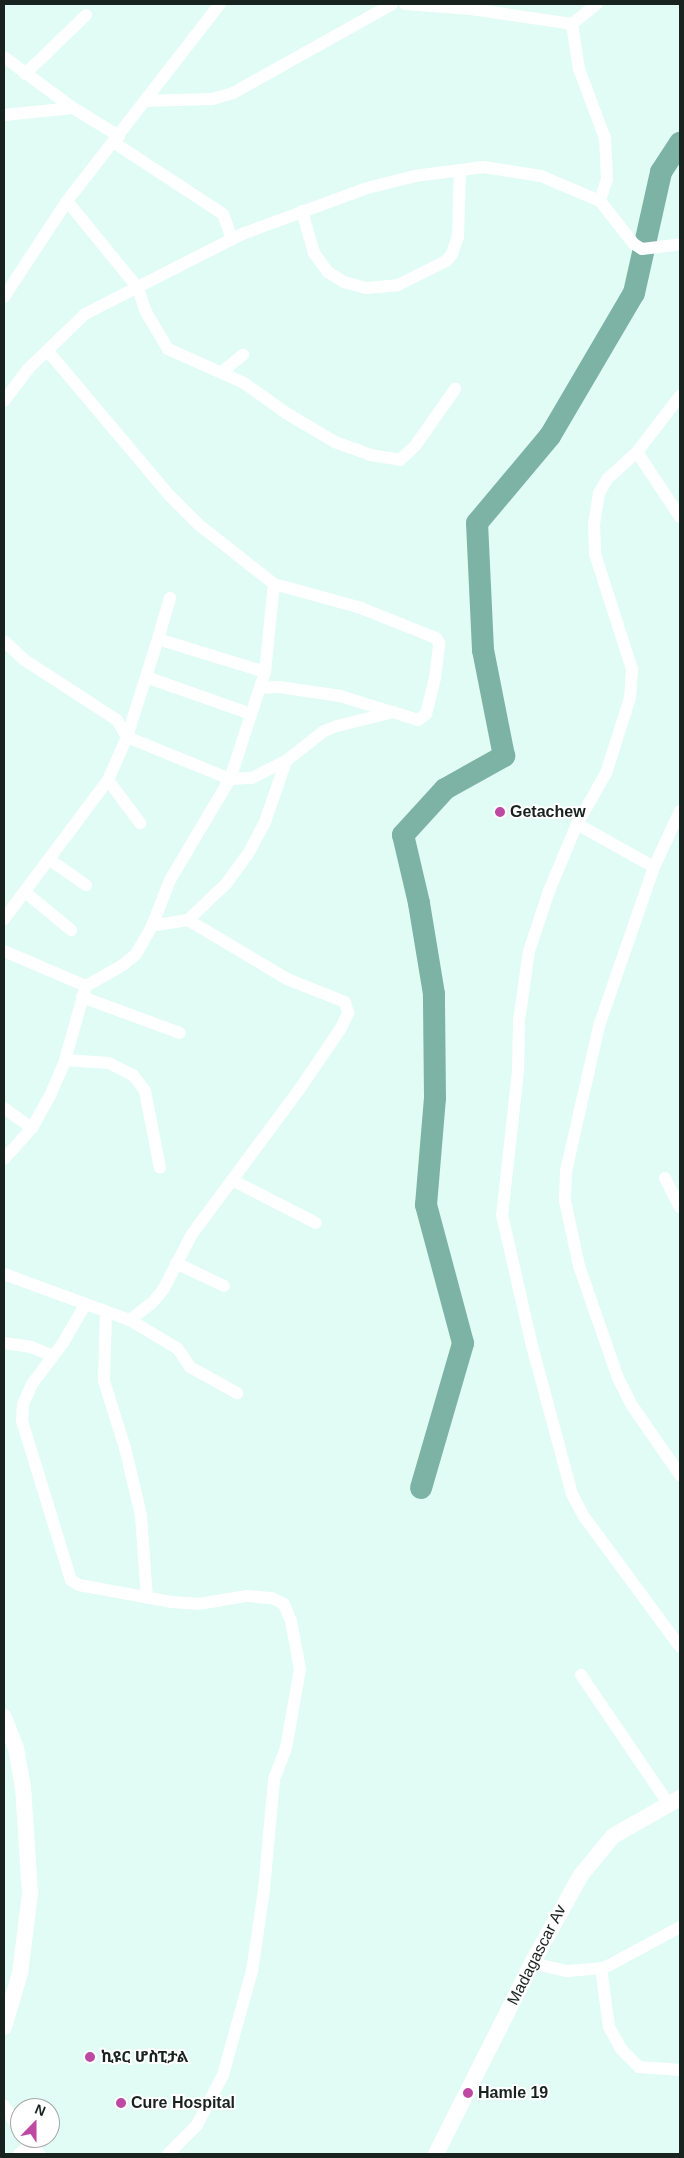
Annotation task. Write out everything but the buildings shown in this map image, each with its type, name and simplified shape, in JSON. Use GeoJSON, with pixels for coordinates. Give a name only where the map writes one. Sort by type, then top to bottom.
{"type":"FeatureCollection","features":[{"type":"Feature","properties":{"kind":"main road"},"geometry":{"type":"LineString","coordinates":[[4,1717],[16,1748],[23,1786],[30,1894],[20,1973],[4,2028]]}},
{"type":"Feature","properties":{"kind":"main road","name":"Madagascar Av"},"geometry":{"type":"LineString","coordinates":[[436,2153],[570,1892],[613,1836],[674,1801]]}},
{"type":"Feature","properties":{"kind":"street"},"geometry":{"type":"LineString","coordinates":[[4,297],[67,201],[220,4]]}},
{"type":"Feature","properties":{"kind":"street"},"geometry":{"type":"LineString","coordinates":[[144,101],[212,99],[233,93],[392,4]]}},
{"type":"Feature","properties":{"kind":"street"},"geometry":{"type":"LineString","coordinates":[[405,4],[471,9],[572,24],[597,4]]}},
{"type":"Feature","properties":{"kind":"street"},"geometry":{"type":"LineString","coordinates":[[25,74],[86,15]]}},
{"type":"Feature","properties":{"kind":"street"},"geometry":{"type":"LineString","coordinates":[[572,24],[579,69],[605,138],[607,179],[600,201]]}},
{"type":"Feature","properties":{"kind":"street"},"geometry":{"type":"LineString","coordinates":[[4,57],[25,74],[223,214],[232,239]]}},
{"type":"Feature","properties":{"kind":"street"},"geometry":{"type":"LineString","coordinates":[[4,115],[73,108]]}},
{"type":"Feature","properties":{"kind":"street"},"geometry":{"type":"LineString","coordinates":[[4,401],[27,370],[85,314],[232,239],[302,211],[377,186],[483,167],[541,176],[600,201],[634,244],[642,249],[680,244]]}},
{"type":"Feature","properties":{"kind":"street"},"geometry":{"type":"LineString","coordinates":[[302,211],[314,253],[328,272],[344,282],[366,288],[398,285],[446,262],[452,254],[458,237],[460,170]]}},
{"type":"Feature","properties":{"kind":"street"},"geometry":{"type":"LineString","coordinates":[[67,201],[138,288],[146,312],[168,349],[222,371],[335,442],[400,460],[415,446],[455,389]]}},
{"type":"Feature","properties":{"kind":"street"},"geometry":{"type":"LineString","coordinates":[[47,350],[169,495],[198,524],[274,584],[358,607],[436,638],[438,643],[435,678],[426,714],[418,720],[340,696],[279,686],[260,688]]}},
{"type":"Feature","properties":{"kind":"street"},"geometry":{"type":"LineString","coordinates":[[222,371],[243,355]]}},
{"type":"Feature","properties":{"kind":"street"},"geometry":{"type":"LineString","coordinates":[[680,396],[637,452],[608,478],[599,493],[594,523],[595,554],[603,585],[632,669],[630,698],[606,773],[577,824],[549,891],[524,974],[502,1215],[531,1342],[572,1494],[585,1518],[680,1647]]}},
{"type":"Feature","properties":{"kind":"street"},"geometry":{"type":"LineString","coordinates":[[637,452],[680,517]]}},
{"type":"Feature","properties":{"kind":"street"},"geometry":{"type":"LineString","coordinates":[[4,1159],[32,1128],[50,1096],[65,1060],[84,991],[123,966],[136,954],[152,926],[170,880],[230,779],[265,672],[274,584]]}},
{"type":"Feature","properties":{"kind":"street"},"geometry":{"type":"LineString","coordinates":[[4,919],[108,780],[127,737],[170,598]]}},
{"type":"Feature","properties":{"kind":"street"},"geometry":{"type":"LineString","coordinates":[[158,638],[265,672]]}},
{"type":"Feature","properties":{"kind":"street"},"geometry":{"type":"LineString","coordinates":[[4,641],[23,659],[117,720],[127,737],[230,779],[252,778],[286,761],[324,730],[393,712]]}},
{"type":"Feature","properties":{"kind":"street"},"geometry":{"type":"LineString","coordinates":[[146,677],[252,714]]}},
{"type":"Feature","properties":{"kind":"street"},"geometry":{"type":"LineString","coordinates":[[152,926],[188,920],[226,884],[248,854],[265,822],[286,761]]}},
{"type":"Feature","properties":{"kind":"street"},"geometry":{"type":"LineString","coordinates":[[108,780],[123,796],[140,823]]}},
{"type":"Feature","properties":{"kind":"street"},"geometry":{"type":"LineString","coordinates":[[680,811],[654,867],[599,1026],[566,1171],[565,1201],[579,1266],[618,1378],[633,1407],[680,1475]]}},
{"type":"Feature","properties":{"kind":"street"},"geometry":{"type":"LineString","coordinates":[[577,824],[654,867]]}},
{"type":"Feature","properties":{"kind":"street"},"geometry":{"type":"LineString","coordinates":[[50,860],[86,885]]}},
{"type":"Feature","properties":{"kind":"street"},"geometry":{"type":"LineString","coordinates":[[25,892],[71,930]]}},
{"type":"Feature","properties":{"kind":"street"},"geometry":{"type":"LineString","coordinates":[[130,1320],[152,1303],[192,1234],[299,1090],[341,1028],[348,1013],[345,1002],[287,979],[188,920]]}},
{"type":"Feature","properties":{"kind":"street"},"geometry":{"type":"LineString","coordinates":[[4,951],[84,991],[180,1033]]}},
{"type":"Feature","properties":{"kind":"street"},"geometry":{"type":"LineString","coordinates":[[65,1060],[109,1063],[133,1075],[145,1091],[160,1168]]}},
{"type":"Feature","properties":{"kind":"street"},"geometry":{"type":"LineString","coordinates":[[4,1108],[32,1128]]}},
{"type":"Feature","properties":{"kind":"street"},"geometry":{"type":"LineString","coordinates":[[666,1178],[680,1207]]}},
{"type":"Feature","properties":{"kind":"street"},"geometry":{"type":"LineString","coordinates":[[232,1180],[316,1223]]}},
{"type":"Feature","properties":{"kind":"street"},"geometry":{"type":"LineString","coordinates":[[176,1263],[224,1286]]}},
{"type":"Feature","properties":{"kind":"street"},"geometry":{"type":"LineString","coordinates":[[4,1274],[130,1320],[178,1349],[190,1367],[237,1393]]}},
{"type":"Feature","properties":{"kind":"street"},"geometry":{"type":"LineString","coordinates":[[85,1305],[53,1356],[32,1384],[23,1404],[22,1421],[71,1580],[79,1585],[147,1598],[198,1604],[247,1596],[272,1598],[284,1604],[291,1621],[300,1669],[286,1748],[274,1780],[264,1890],[252,1971],[218,2084],[197,2125],[168,2154]]}},
{"type":"Feature","properties":{"kind":"street"},"geometry":{"type":"LineString","coordinates":[[106,1312],[104,1381],[125,1448],[141,1515],[147,1598]]}},
{"type":"Feature","properties":{"kind":"street"},"geometry":{"type":"LineString","coordinates":[[4,1343],[31,1347],[53,1356]]}},
{"type":"Feature","properties":{"kind":"street"},"geometry":{"type":"LineString","coordinates":[[581,1675],[674,1801]]}},
{"type":"Feature","properties":{"kind":"street"},"geometry":{"type":"LineString","coordinates":[[532,1963],[568,1971],[601,1968],[680,1927]]}},
{"type":"Feature","properties":{"kind":"street"},"geometry":{"type":"LineString","coordinates":[[601,1968],[609,2027],[621,2049],[638,2067],[680,2070]]}},
{"type":"Feature","properties":{"kind":"waterway"},"geometry":{"type":"LineString","coordinates":[[421,1488],[463,1343],[426,1205],[435,1098],[434,994],[419,903],[403,835],[445,789],[504,756],[483,650],[477,523],[550,436],[634,293],[661,172],[680,143]]}},
{"type":"Feature","properties":{"kind":"place","name":"Getachew"},"geometry":{"type":"Point","coordinates":[500,812]}},
{"type":"Feature","properties":{"kind":"place","name":"ኪዩር ሆስፒታል"},"geometry":{"type":"Point","coordinates":[90,2057]}},
{"type":"Feature","properties":{"kind":"place","name":"Hamle 19"},"geometry":{"type":"Point","coordinates":[468,2093]}},
{"type":"Feature","properties":{"kind":"place","name":"Cure Hospital"},"geometry":{"type":"Point","coordinates":[121,2103]}}]}
